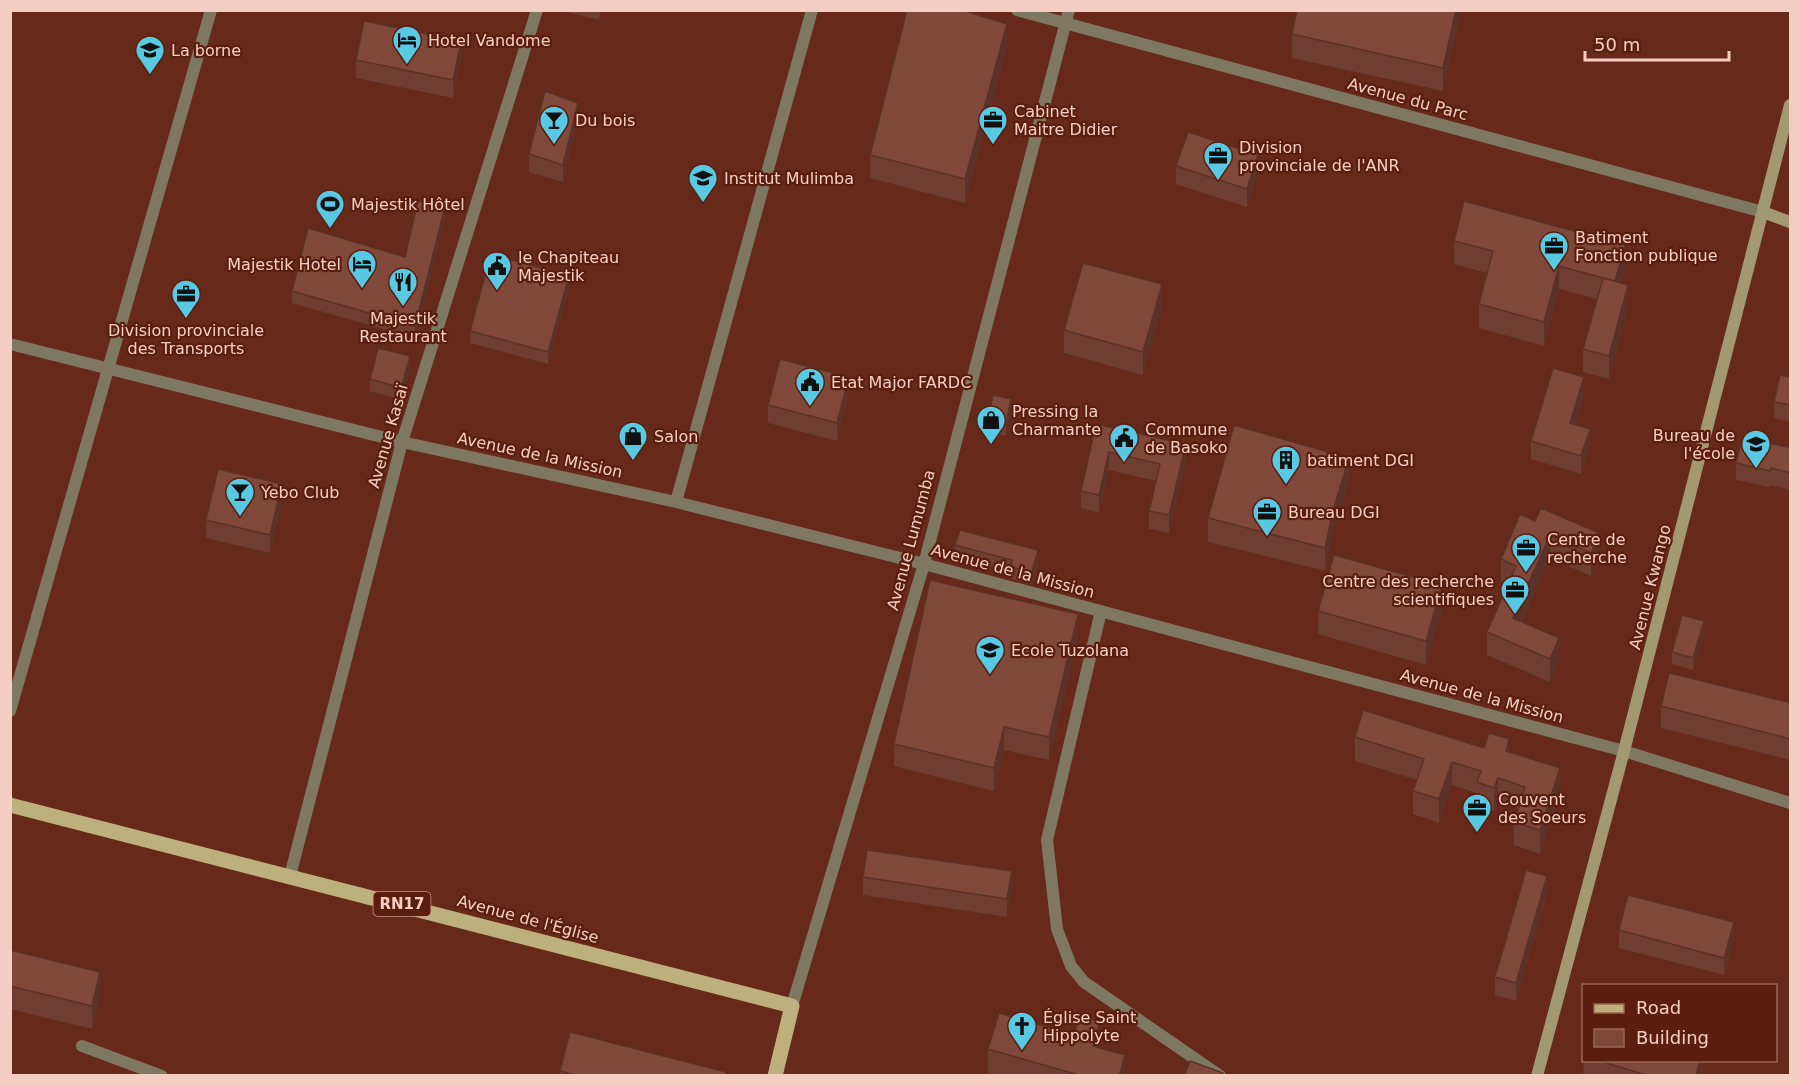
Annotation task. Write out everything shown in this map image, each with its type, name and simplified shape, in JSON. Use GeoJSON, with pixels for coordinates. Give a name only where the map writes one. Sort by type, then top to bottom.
{"type":"FeatureCollection","features":[{"type":"Feature","properties":{"kind":"main road","name":"Avenue de l'Église"},"geometry":{"type":"LineString","coordinates":[[10,805],[792,1006]]}},
{"type":"Feature","properties":{"kind":"main road","name":"Avenue Lumumba"},"geometry":{"type":"LineString","coordinates":[[775,1076],[792,1006]]}},
{"type":"Feature","properties":{"kind":"street"},"geometry":{"type":"LineString","coordinates":[[10,711],[211,10]]}},
{"type":"Feature","properties":{"kind":"street","name":"Avenue Kasaï"},"geometry":{"type":"LineString","coordinates":[[290,876],[402,442],[537,10]]}},
{"type":"Feature","properties":{"kind":"street"},"geometry":{"type":"LineString","coordinates":[[676,502],[812,10]]}},
{"type":"Feature","properties":{"kind":"street","name":"Avenue du Parc"},"geometry":{"type":"LineString","coordinates":[[1017,10],[1763,212],[1791,222]]}},
{"type":"Feature","properties":{"kind":"street","name":"Avenue Lumumba"},"geometry":{"type":"LineString","coordinates":[[792,1006],[924,564],[1069,10]]}},
{"type":"Feature","properties":{"kind":"street","name":"Avenue Kwango"},"geometry":{"type":"LineString","coordinates":[[1537,1076],[1624,751],[1791,105]]}},
{"type":"Feature","properties":{"kind":"street","name":"Avenue de la Mission"},"geometry":{"type":"LineString","coordinates":[[10,344],[106,370],[402,442],[676,502],[924,564],[1624,751],[1791,803]]}},
{"type":"Feature","properties":{"kind":"street"},"geometry":{"type":"LineString","coordinates":[[1101,612],[1047,840],[1057,929],[1071,966],[1084,982],[1220,1076]]}},
{"type":"Feature","properties":{"kind":"street"},"geometry":{"type":"LineString","coordinates":[[82,1046],[162,1076]]}},
{"type":"Feature","properties":{"kind":"building"},"geometry":{"type":"Polygon","coordinates":[[[907,10],[962,10],[1007,24],[965,179],[870,155],[907,10]]]}},
{"type":"Feature","properties":{"kind":"building"},"geometry":{"type":"Polygon","coordinates":[[[1297,10],[1456,10],[1443,68],[1292,34],[1297,10]]]}},
{"type":"Feature","properties":{"kind":"building"},"geometry":{"type":"Polygon","coordinates":[[[364,21],[461,41],[453,80],[356,60],[364,21]]]}},
{"type":"Feature","properties":{"kind":"building","name":"Du bois"},"geometry":{"type":"Polygon","coordinates":[[[545,91],[578,103],[563,165],[529,154],[545,91]]]}},
{"type":"Feature","properties":{"kind":"building"},"geometry":{"type":"Polygon","coordinates":[[[1188,132],[1258,155],[1247,189],[1176,166],[1188,132]]]}},
{"type":"Feature","properties":{"kind":"building","name":"Majestik Hotel"},"geometry":{"type":"Polygon","coordinates":[[[418,201],[445,207],[415,326],[292,291],[308,228],[405,257],[418,201]]]}},
{"type":"Feature","properties":{"kind":"building"},"geometry":{"type":"Polygon","coordinates":[[[1464,201],[1625,245],[1615,281],[1559,266],[1544,322],[1479,304],[1493,251],[1454,241],[1464,201]]]}},
{"type":"Feature","properties":{"kind":"building"},"geometry":{"type":"Polygon","coordinates":[[[491,254],[569,276],[548,352],[470,331],[491,254]]]}},
{"type":"Feature","properties":{"kind":"building"},"geometry":{"type":"Polygon","coordinates":[[[1083,263],[1162,284],[1143,352],[1064,330],[1083,263]]]}},
{"type":"Feature","properties":{"kind":"building"},"geometry":{"type":"Polygon","coordinates":[[[1603,278],[1628,285],[1609,356],[1583,349],[1603,278]]]}},
{"type":"Feature","properties":{"kind":"building"},"geometry":{"type":"Polygon","coordinates":[[[378,348],[410,356],[401,388],[370,379],[378,348]]]}},
{"type":"Feature","properties":{"kind":"building"},"geometry":{"type":"Polygon","coordinates":[[[780,359],[849,377],[837,423],[768,405],[780,359]]]}},
{"type":"Feature","properties":{"kind":"building"},"geometry":{"type":"Polygon","coordinates":[[[1553,368],[1584,377],[1570,423],[1590,429],[1581,456],[1531,441],[1553,368]]]}},
{"type":"Feature","properties":{"kind":"building"},"geometry":{"type":"Polygon","coordinates":[[[1780,375],[1791,377],[1791,405],[1774,402],[1780,375]]]}},
{"type":"Feature","properties":{"kind":"building"},"geometry":{"type":"Polygon","coordinates":[[[993,395],[1011,399],[1006,424],[988,420],[993,395]]]}},
{"type":"Feature","properties":{"kind":"building"},"geometry":{"type":"Polygon","coordinates":[[[1096,424],[1186,444],[1169,515],[1149,511],[1160,464],[1109,452],[1099,495],[1081,491],[1096,424]]]}},
{"type":"Feature","properties":{"kind":"building"},"geometry":{"type":"Polygon","coordinates":[[[1234,425],[1349,458],[1334,507],[1325,548],[1208,518],[1234,425]]]}},
{"type":"Feature","properties":{"kind":"building"},"geometry":{"type":"Polygon","coordinates":[[[1742,437],[1791,448],[1791,473],[1736,463],[1742,437]]]}},
{"type":"Feature","properties":{"kind":"building"},"geometry":{"type":"Polygon","coordinates":[[[218,469],[282,484],[270,535],[206,520],[218,469]]]}},
{"type":"Feature","properties":{"kind":"building"},"geometry":{"type":"Polygon","coordinates":[[[1541,508],[1599,533],[1591,553],[1550,535],[1513,618],[1559,638],[1550,659],[1487,632],[1516,566],[1501,559],[1520,514],[1535,521],[1541,508]]]}},
{"type":"Feature","properties":{"kind":"building"},"geometry":{"type":"Polygon","coordinates":[[[960,530],[1038,550],[1032,572],[1011,567],[1012,560],[955,545],[960,530]]]}},
{"type":"Feature","properties":{"kind":"building"},"geometry":{"type":"Polygon","coordinates":[[[1334,555],[1442,585],[1426,641],[1318,611],[1334,555]]]}},
{"type":"Feature","properties":{"kind":"building"},"geometry":{"type":"Polygon","coordinates":[[[930,580],[1078,614],[1049,737],[1004,727],[994,768],[894,744],[930,580]]]}},
{"type":"Feature","properties":{"kind":"building"},"geometry":{"type":"Polygon","coordinates":[[[1682,615],[1704,621],[1693,658],[1672,652],[1682,615]]]}},
{"type":"Feature","properties":{"kind":"building"},"geometry":{"type":"Polygon","coordinates":[[[1669,673],[1791,703],[1791,739],[1661,706],[1669,673]]]}},
{"type":"Feature","properties":{"kind":"building"},"geometry":{"type":"Polygon","coordinates":[[[1363,710],[1484,748],[1489,733],[1509,739],[1506,751],[1560,768],[1540,830],[1514,822],[1525,787],[1498,778],[1494,788],[1477,782],[1481,771],[1452,762],[1439,799],[1413,791],[1424,759],[1355,737],[1363,710]]]}},
{"type":"Feature","properties":{"kind":"building"},"geometry":{"type":"Polygon","coordinates":[[[867,850],[1012,871],[1007,899],[863,877],[867,850]]]}},
{"type":"Feature","properties":{"kind":"building"},"geometry":{"type":"Polygon","coordinates":[[[1526,870],[1547,876],[1516,983],[1495,977],[1526,870]]]}},
{"type":"Feature","properties":{"kind":"building"},"geometry":{"type":"Polygon","coordinates":[[[1628,895],[1734,922],[1724,958],[1619,930],[1628,895]]]}},
{"type":"Feature","properties":{"kind":"building"},"geometry":{"type":"Polygon","coordinates":[[[10,950],[100,972],[92,1006],[10,986],[10,950]]]}},
{"type":"Feature","properties":{"kind":"building"},"geometry":{"type":"Polygon","coordinates":[[[999,1013],[1074,1035],[1080,1016],[1100,1021],[1093,1046],[1125,1055],[1119,1076],[1074,1076],[1075,1074],[988,1049],[999,1013]]]}},
{"type":"Feature","properties":{"kind":"building"},"geometry":{"type":"Polygon","coordinates":[[[570,1032],[726,1072],[725,1076],[578,1076],[560,1071],[570,1032]]]}},
{"type":"Feature","properties":{"kind":"building"},"geometry":{"type":"Polygon","coordinates":[[[1190,1061],[1223,1073],[1222,1076],[1184,1076],[1190,1061]]]}},
{"type":"Feature","properties":{"kind":"building"},"geometry":{"type":"Polygon","coordinates":[[[1604,1062],[1700,1062],[1696,1076],[1649,1076],[1604,1062]]]}},
{"type":"Feature","properties":{"kind":"place","name":"Hotel Vandome"},"geometry":{"type":"Point","coordinates":[407,66]}},
{"type":"Feature","properties":{"kind":"place","name":"La borne"},"geometry":{"type":"Point","coordinates":[150,76]}},
{"type":"Feature","properties":{"kind":"place","name":"Du bois"},"geometry":{"type":"Point","coordinates":[554,146]}},
{"type":"Feature","properties":{"kind":"place","name":"Cabinet Maitre Didier"},"geometry":{"type":"Point","coordinates":[993,146]}},
{"type":"Feature","properties":{"kind":"place","name":"Division provinciale de l'ANR"},"geometry":{"type":"Point","coordinates":[1218,182]}},
{"type":"Feature","properties":{"kind":"place","name":"Institut Mulimba"},"geometry":{"type":"Point","coordinates":[703,204]}},
{"type":"Feature","properties":{"kind":"place","name":"Majestik Hôtel"},"geometry":{"type":"Point","coordinates":[330,230]}},
{"type":"Feature","properties":{"kind":"place","name":"Batiment Fonction publique"},"geometry":{"type":"Point","coordinates":[1554,272]}},
{"type":"Feature","properties":{"kind":"place","name":"Majestik Hotel"},"geometry":{"type":"Point","coordinates":[362,290]}},
{"type":"Feature","properties":{"kind":"place","name":"le Chapiteau Majestik"},"geometry":{"type":"Point","coordinates":[497,292]}},
{"type":"Feature","properties":{"kind":"place","name":"Majestik Restaurant"},"geometry":{"type":"Point","coordinates":[403,308]}},
{"type":"Feature","properties":{"kind":"place","name":"Division provinciale des Transports"},"geometry":{"type":"Point","coordinates":[186,320]}},
{"type":"Feature","properties":{"kind":"place","name":"Etat Major FARDC"},"geometry":{"type":"Point","coordinates":[810,408]}},
{"type":"Feature","properties":{"kind":"place","name":"Pressing la Charmante"},"geometry":{"type":"Point","coordinates":[991,446]}},
{"type":"Feature","properties":{"kind":"place","name":"Salon"},"geometry":{"type":"Point","coordinates":[633,462]}},
{"type":"Feature","properties":{"kind":"place","name":"Commune de Basoko"},"geometry":{"type":"Point","coordinates":[1124,464]}},
{"type":"Feature","properties":{"kind":"place","name":"Bureau de l'école"},"geometry":{"type":"Point","coordinates":[1756,470]}},
{"type":"Feature","properties":{"kind":"place","name":"batiment DGI"},"geometry":{"type":"Point","coordinates":[1286,486]}},
{"type":"Feature","properties":{"kind":"place","name":"Yebo Club"},"geometry":{"type":"Point","coordinates":[240,518]}},
{"type":"Feature","properties":{"kind":"place","name":"Bureau DGI"},"geometry":{"type":"Point","coordinates":[1267,538]}},
{"type":"Feature","properties":{"kind":"place","name":"Centre de recherche"},"geometry":{"type":"Point","coordinates":[1526,574]}},
{"type":"Feature","properties":{"kind":"place","name":"Centre des recherche scientifiques"},"geometry":{"type":"Point","coordinates":[1515,616]}},
{"type":"Feature","properties":{"kind":"place","name":"Ecole Tuzolana"},"geometry":{"type":"Point","coordinates":[990,676]}},
{"type":"Feature","properties":{"kind":"place","name":"Couvent des Soeurs"},"geometry":{"type":"Point","coordinates":[1477,834]}},
{"type":"Feature","properties":{"kind":"place","name":"Église Saint Hippolyte"},"geometry":{"type":"Point","coordinates":[1022,1052]}}]}
